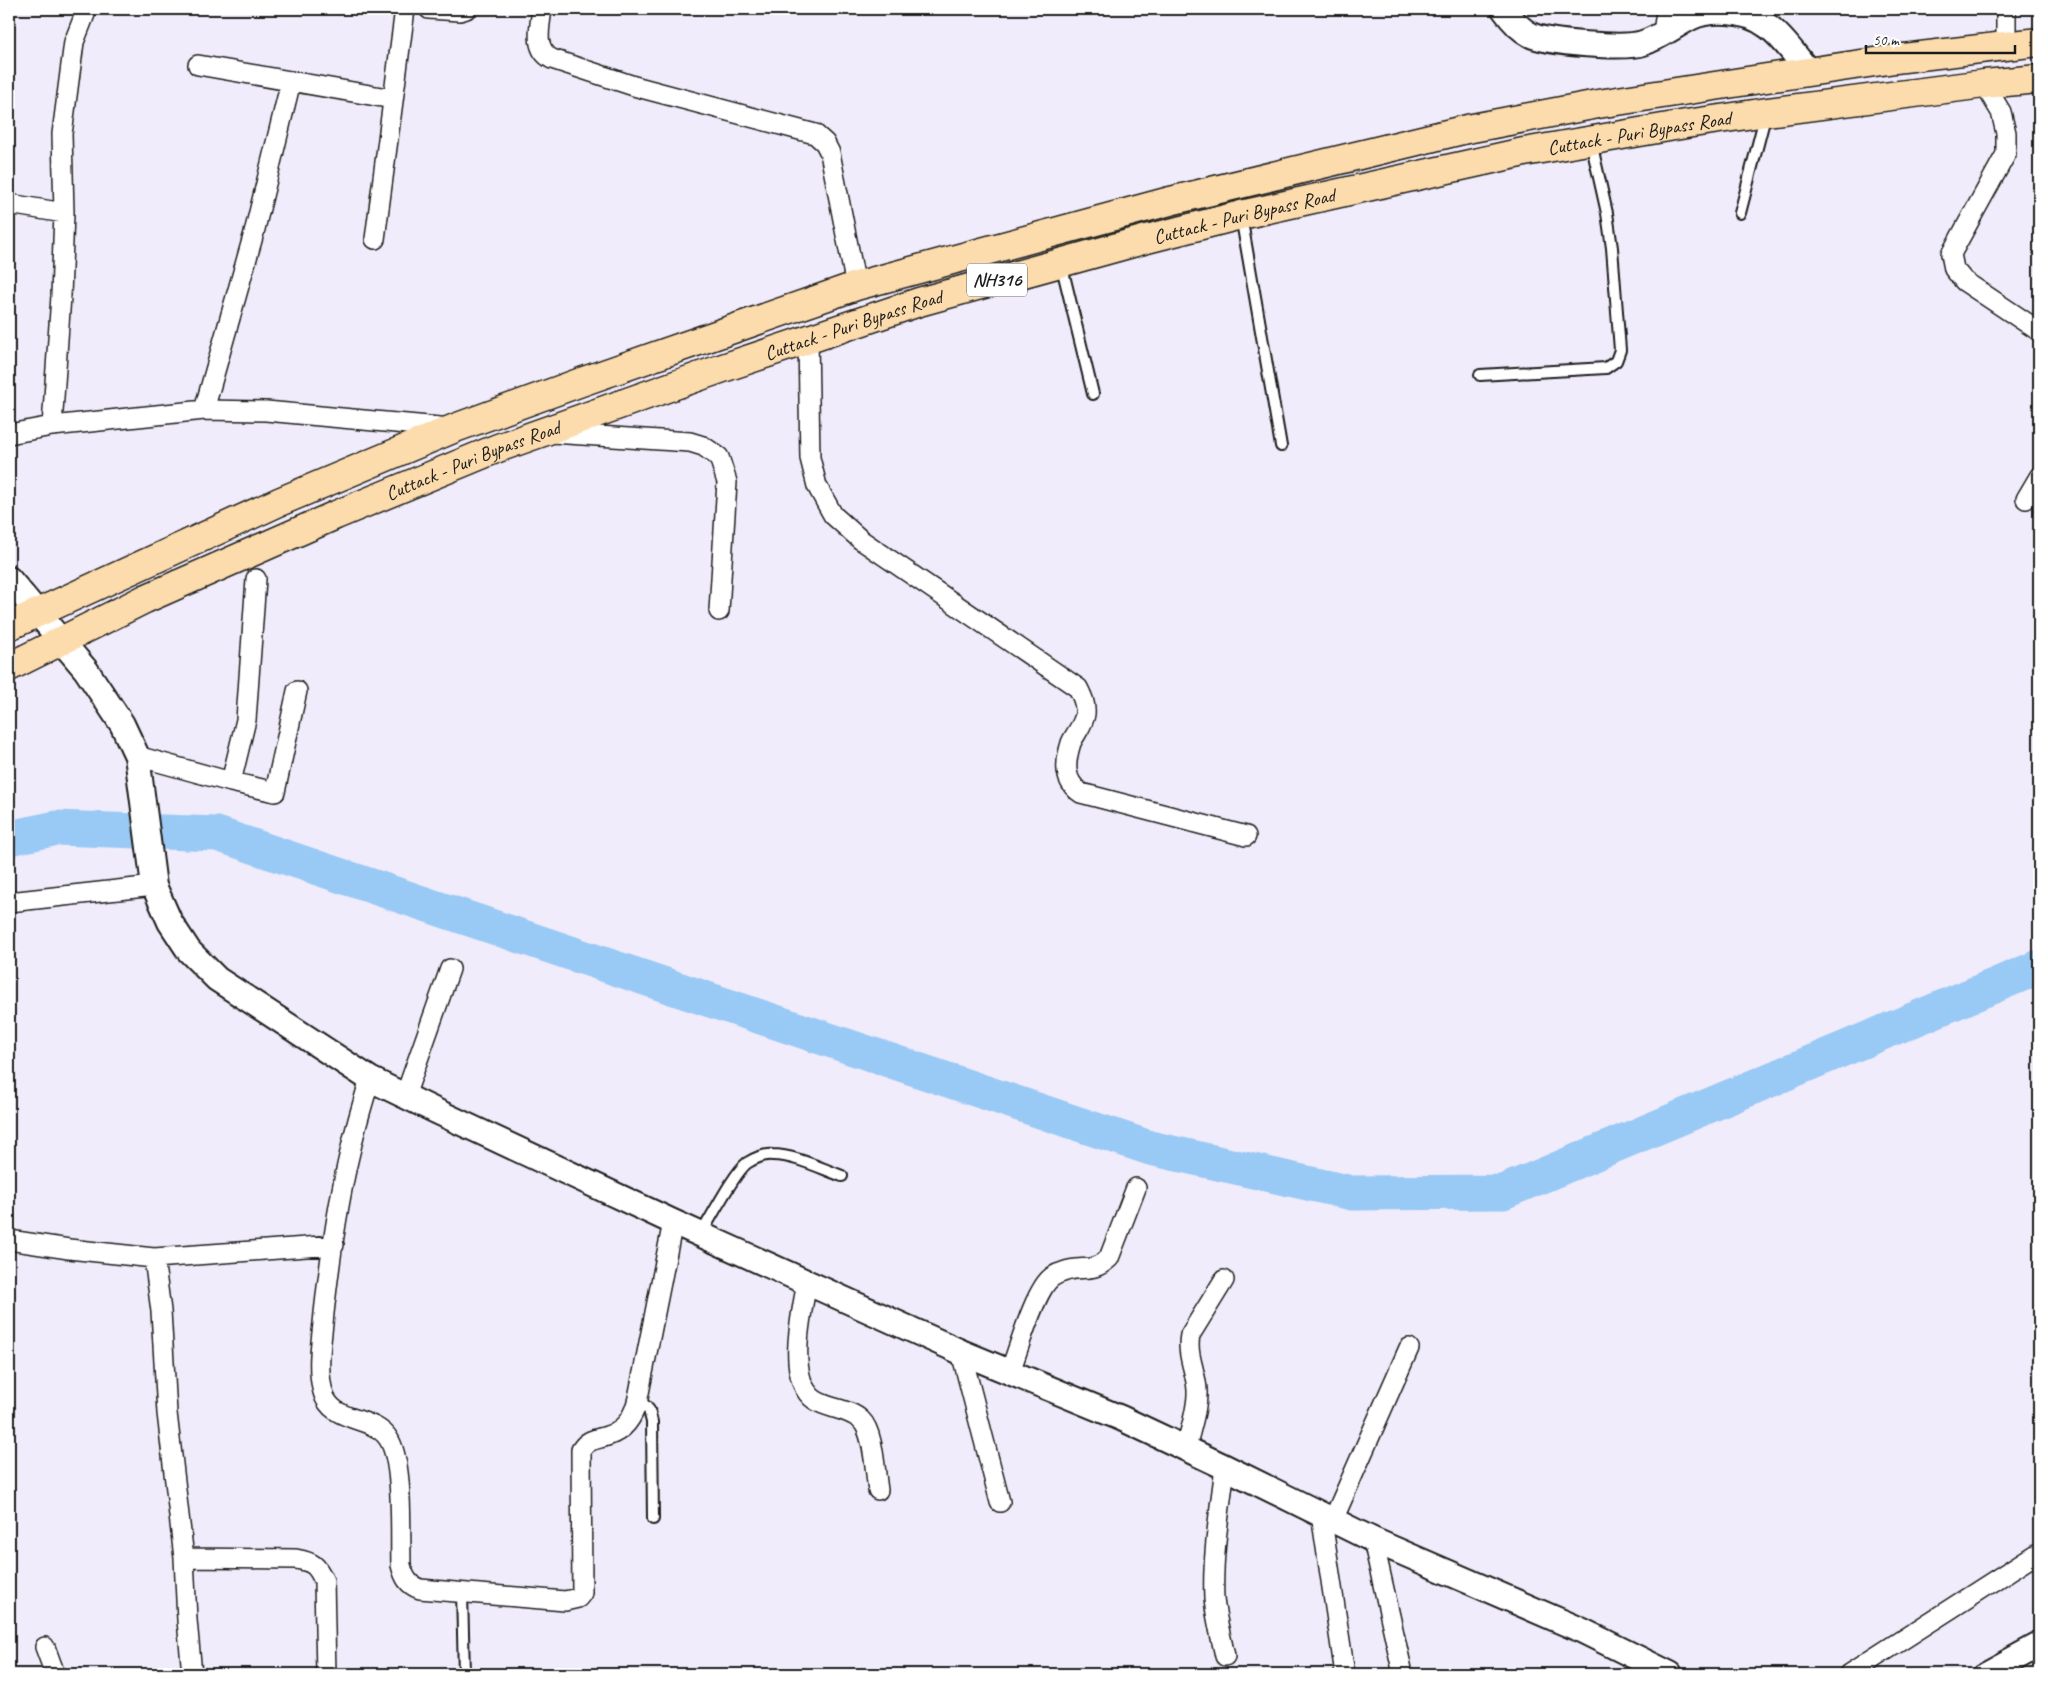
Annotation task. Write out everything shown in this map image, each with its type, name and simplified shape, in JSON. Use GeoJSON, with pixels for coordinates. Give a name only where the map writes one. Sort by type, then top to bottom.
{"type":"FeatureCollection","features":[{"type":"Feature","properties":{"kind":"highway","name":"Cuttack - Puri Bypass Road"},"geometry":{"type":"LineString","coordinates":[[9,626],[279,502],[455,428],[594,377],[856,286],[1170,200],[1467,129],[1598,104],[1809,72],[2039,42]]}},
{"type":"Feature","properties":{"kind":"highway","name":"Cuttack - Puri Bypass Road"},"geometry":{"type":"LineString","coordinates":[[9,667],[145,599],[309,527],[541,432],[919,302],[1061,262],[1241,215],[1524,152],[1766,112],[1984,84],[2039,79]]}},
{"type":"Feature","properties":{"kind":"street"},"geometry":{"type":"LineString","coordinates":[[52,426],[61,296],[64,213],[62,134],[74,42],[88,9]]}},
{"type":"Feature","properties":{"kind":"street"},"geometry":{"type":"LineString","coordinates":[[375,239],[405,9]]}},
{"type":"Feature","properties":{"kind":"street"},"geometry":{"type":"LineString","coordinates":[[429,9],[460,11],[466,9]]}},
{"type":"Feature","properties":{"kind":"street"},"geometry":{"type":"LineString","coordinates":[[542,9],[540,50],[552,59],[634,86],[815,134],[825,142],[830,153],[856,286]]}},
{"type":"Feature","properties":{"kind":"street"},"geometry":{"type":"LineString","coordinates":[[1504,9],[1515,24],[1531,35],[1549,40],[1620,46],[1641,44],[1663,35],[1691,17],[1714,11],[1762,14],[1809,72]]}},
{"type":"Feature","properties":{"kind":"street"},"geometry":{"type":"LineString","coordinates":[[1663,35],[1666,9]]}},
{"type":"Feature","properties":{"kind":"street"},"geometry":{"type":"LineString","coordinates":[[2006,9],[2006,45]]}},
{"type":"Feature","properties":{"kind":"street"},"geometry":{"type":"LineString","coordinates":[[198,65],[393,99]]}},
{"type":"Feature","properties":{"kind":"street"},"geometry":{"type":"LineString","coordinates":[[204,410],[254,233],[291,81]]}},
{"type":"Feature","properties":{"kind":"street"},"geometry":{"type":"LineString","coordinates":[[1984,84],[2001,112],[2006,133],[2006,154],[1951,254],[1954,269],[1964,281],[2039,331]]}},
{"type":"Feature","properties":{"kind":"street"},"geometry":{"type":"LineString","coordinates":[[9,204],[64,213]]}},
{"type":"Feature","properties":{"kind":"street"},"geometry":{"type":"LineString","coordinates":[[808,339],[810,458],[817,486],[833,515],[861,540],[1078,688],[1084,700],[1085,716],[1071,744],[1067,762],[1067,774],[1072,787],[1080,793],[1246,836]]}},
{"type":"Feature","properties":{"kind":"street"},"geometry":{"type":"LineString","coordinates":[[9,434],[52,426],[204,410],[266,411],[455,428]]}},
{"type":"Feature","properties":{"kind":"street"},"geometry":{"type":"LineString","coordinates":[[541,432],[690,442],[703,446],[719,457],[727,482],[719,611]]}},
{"type":"Feature","properties":{"kind":"street"},"geometry":{"type":"LineString","coordinates":[[2026,499],[2039,477]]}},
{"type":"Feature","properties":{"kind":"street"},"geometry":{"type":"LineString","coordinates":[[231,782],[246,720],[256,579]]}},
{"type":"Feature","properties":{"kind":"street"},"geometry":{"type":"LineString","coordinates":[[9,580],[61,641],[109,702],[122,724],[139,768],[152,878],[170,922],[189,951],[217,979],[370,1079],[405,1096],[673,1222],[961,1352],[1121,1418],[1372,1540],[1580,1630],[1670,1674]]}},
{"type":"Feature","properties":{"kind":"street"},"geometry":{"type":"LineString","coordinates":[[139,768],[231,782],[275,792],[297,690]]}},
{"type":"Feature","properties":{"kind":"street"},"geometry":{"type":"LineString","coordinates":[[9,902],[152,878]]}},
{"type":"Feature","properties":{"kind":"street"},"geometry":{"type":"LineString","coordinates":[[405,1096],[450,969]]}},
{"type":"Feature","properties":{"kind":"street"},"geometry":{"type":"LineString","coordinates":[[370,1079],[351,1150],[334,1245],[322,1335],[320,1370],[323,1393],[331,1406],[341,1414],[380,1429],[388,1438],[397,1464],[401,1565],[407,1582],[413,1586],[420,1589],[565,1601],[578,1598],[582,1593],[581,1450],[585,1443],[592,1439],[608,1436],[632,1419],[638,1398],[673,1222]]}},
{"type":"Feature","properties":{"kind":"street"},"geometry":{"type":"LineString","coordinates":[[1010,1372],[1039,1294],[1051,1277],[1065,1271],[1092,1269],[1101,1265],[1109,1258],[1136,1188]]}},
{"type":"Feature","properties":{"kind":"street"},"geometry":{"type":"LineString","coordinates":[[9,1240],[68,1249],[154,1258],[334,1245]]}},
{"type":"Feature","properties":{"kind":"street"},"geometry":{"type":"LineString","coordinates":[[154,1258],[163,1330],[167,1413],[184,1558],[192,1674]]}},
{"type":"Feature","properties":{"kind":"street"},"geometry":{"type":"LineString","coordinates":[[1186,1448],[1197,1398],[1197,1388],[1189,1355],[1188,1345],[1190,1336],[1224,1280]]}},
{"type":"Feature","properties":{"kind":"street"},"geometry":{"type":"LineString","coordinates":[[807,1282],[800,1324],[798,1366],[805,1390],[815,1400],[848,1412],[861,1420],[868,1433],[878,1490]]}},
{"type":"Feature","properties":{"kind":"street"},"geometry":{"type":"LineString","coordinates":[[1345,1674],[1327,1517],[1409,1348]]}},
{"type":"Feature","properties":{"kind":"street"},"geometry":{"type":"LineString","coordinates":[[961,1352],[1000,1502]]}},
{"type":"Feature","properties":{"kind":"street"},"geometry":{"type":"LineString","coordinates":[[1225,1467],[1215,1559],[1214,1588],[1216,1617],[1225,1656]]}},
{"type":"Feature","properties":{"kind":"street"},"geometry":{"type":"LineString","coordinates":[[1372,1540],[1403,1674]]}},
{"type":"Feature","properties":{"kind":"street"},"geometry":{"type":"LineString","coordinates":[[1849,1674],[2039,1552]]}},
{"type":"Feature","properties":{"kind":"street"},"geometry":{"type":"LineString","coordinates":[[184,1558],[296,1560],[308,1561],[318,1568],[324,1581],[326,1674]]}},
{"type":"Feature","properties":{"kind":"street"},"geometry":{"type":"LineString","coordinates":[[1986,1674],[2039,1645]]}},
{"type":"Feature","properties":{"kind":"street"},"geometry":{"type":"LineString","coordinates":[[44,1648],[55,1674]]}},
{"type":"Feature","properties":{"kind":"lane"},"geometry":{"type":"LineString","coordinates":[[1740,213],[1766,112]]}},
{"type":"Feature","properties":{"kind":"lane"},"geometry":{"type":"LineString","coordinates":[[1480,375],[1606,368],[1616,361],[1620,350],[1612,248],[1607,214],[1591,141]]}},
{"type":"Feature","properties":{"kind":"lane"},"geometry":{"type":"LineString","coordinates":[[1241,215],[1280,446]]}},
{"type":"Feature","properties":{"kind":"lane"},"geometry":{"type":"LineString","coordinates":[[1061,262],[1093,394]]}},
{"type":"Feature","properties":{"kind":"lane"},"geometry":{"type":"LineString","coordinates":[[701,1234],[746,1163],[759,1157],[771,1154],[788,1157],[842,1176]]}},
{"type":"Feature","properties":{"kind":"lane"},"geometry":{"type":"LineString","coordinates":[[638,1398],[649,1410],[652,1422],[653,1520]]}},
{"type":"Feature","properties":{"kind":"lane"},"geometry":{"type":"LineString","coordinates":[[462,1592],[464,1674]]}},
{"type":"Feature","properties":{"kind":"waterway"},"geometry":{"type":"LineString","coordinates":[[9,838],[57,828],[217,834],[1150,1148],[1352,1193],[1503,1192],[2039,967]]}}]}
